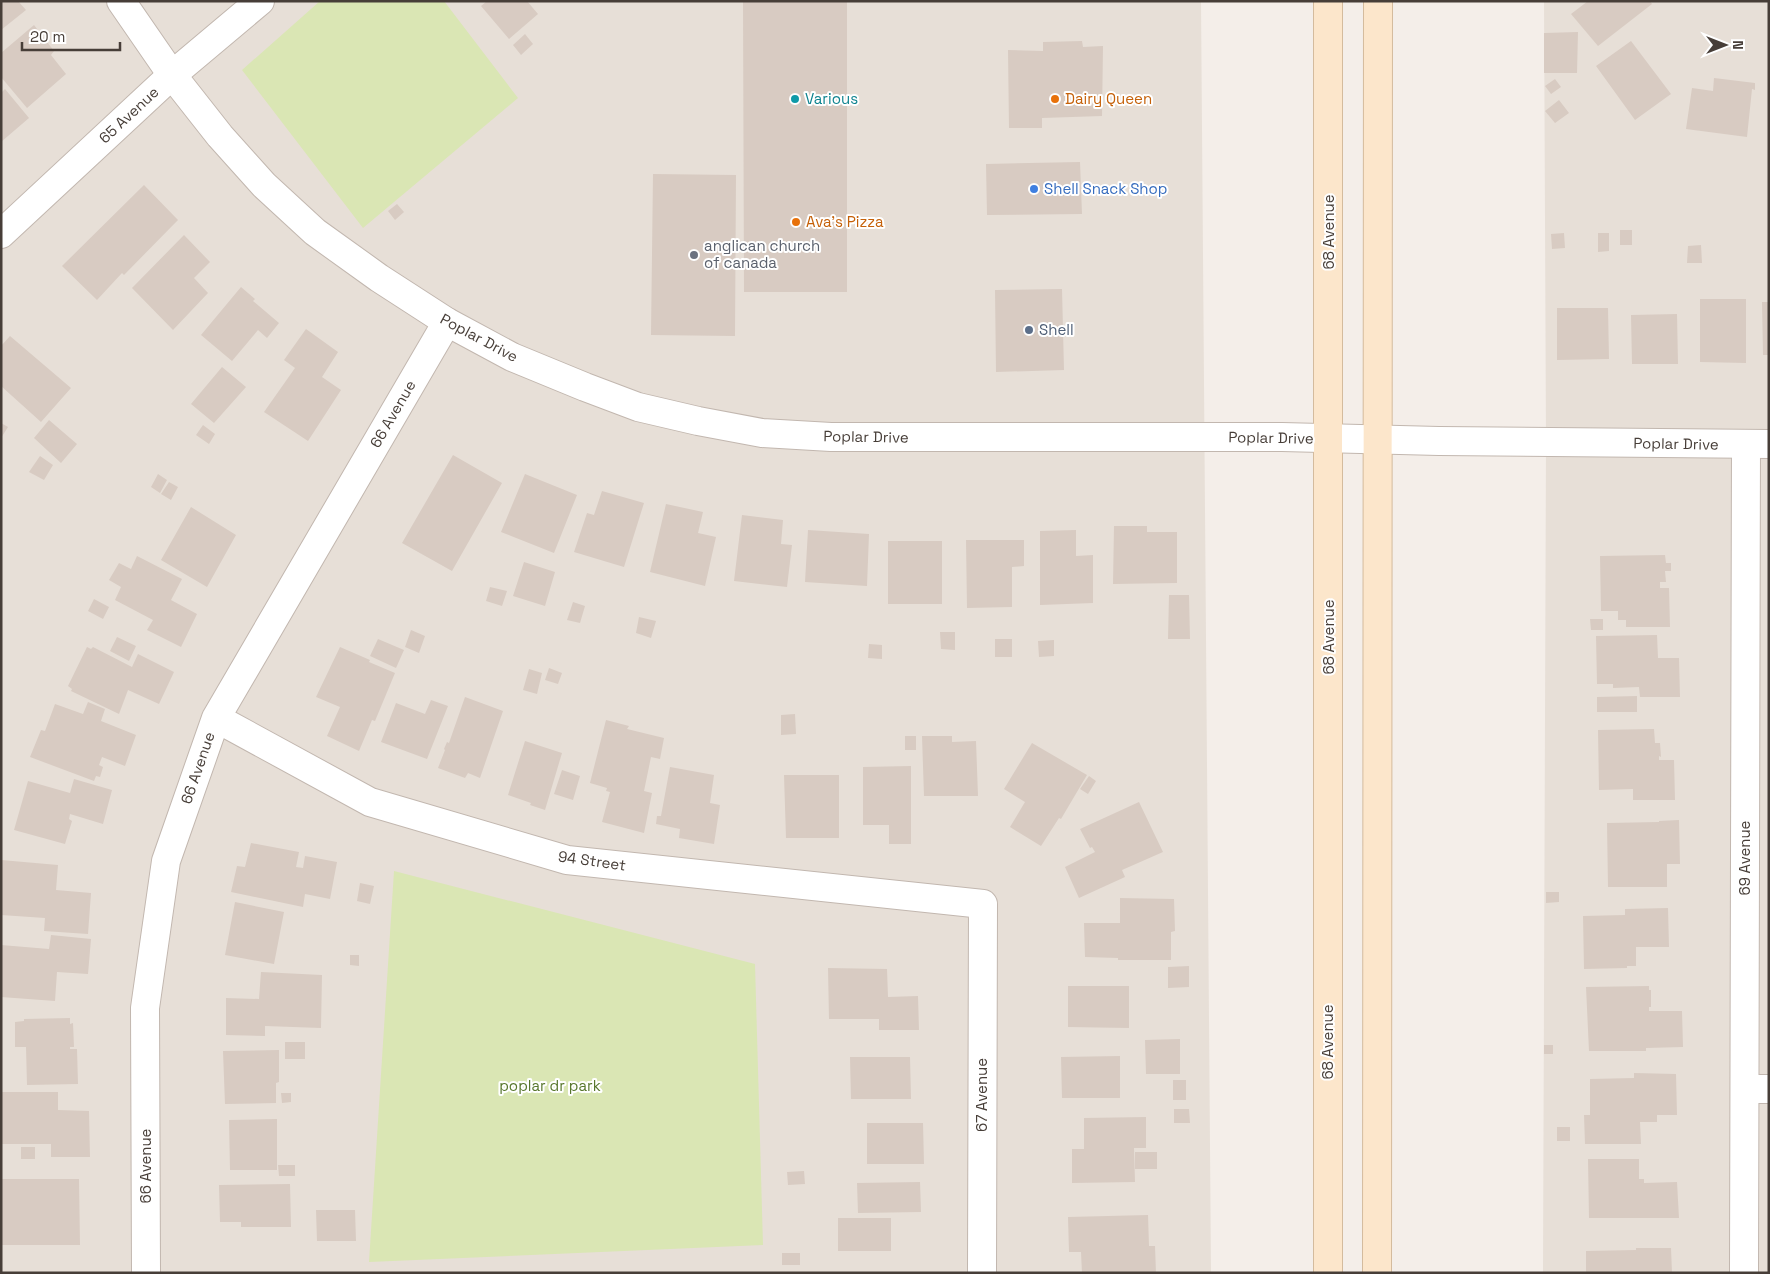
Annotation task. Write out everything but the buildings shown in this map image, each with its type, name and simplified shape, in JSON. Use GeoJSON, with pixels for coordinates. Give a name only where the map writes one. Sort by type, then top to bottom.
{"type":"FeatureCollection","features":[{"type":"Feature","properties":{"kind":"main road","name":"68 Avenue"},"geometry":{"type":"LineString","coordinates":[[1328,1],[1328,1273]]}},
{"type":"Feature","properties":{"kind":"main road"},"geometry":{"type":"LineString","coordinates":[[1377,1273],[1378,1]]}},
{"type":"Feature","properties":{"kind":"street","name":"Poplar Drive"},"geometry":{"type":"LineString","coordinates":[[120,1],[172,75],[220,136],[264,185],[315,232],[379,278],[447,322],[512,357],[584,388],[638,407],[762,433],[831,437],[1282,437],[1378,440],[1758,444]]}},
{"type":"Feature","properties":{"kind":"street","name":"65 Avenue"},"geometry":{"type":"LineString","coordinates":[[1,234],[172,75],[260,1]]}},
{"type":"Feature","properties":{"kind":"street","name":"66 Avenue"},"geometry":{"type":"LineString","coordinates":[[146,1273],[145,1008],[166,861],[216,718],[447,322]]}},
{"type":"Feature","properties":{"kind":"street","name":"69 Avenue"},"geometry":{"type":"LineString","coordinates":[[1744,1273],[1757,1089],[1758,444]]}},
{"type":"Feature","properties":{"kind":"street","name":"94 Street"},"geometry":{"type":"LineString","coordinates":[[216,718],[370,802],[567,860],[983,904],[983,916]]}},
{"type":"Feature","properties":{"kind":"street","name":"67 Avenue"},"geometry":{"type":"LineString","coordinates":[[982,1273],[983,916]]}},
{"type":"Feature","properties":{"kind":"shaded area"},"geometry":{"type":"Polygon","coordinates":[[[1,1],[1201,1],[1211,1273],[1,1273],[1,1]]]}},
{"type":"Feature","properties":{"kind":"shaded area"},"geometry":{"type":"Polygon","coordinates":[[[1544,1],[1769,1],[1769,1273],[1543,1273],[1546,442],[1544,1]]]}},
{"type":"Feature","properties":{"kind":"green space"},"geometry":{"type":"Polygon","coordinates":[[[320,1],[444,1],[518,98],[363,228],[242,70],[320,1]]]}},
{"type":"Feature","properties":{"kind":"green space","name":"poplar dr park"},"geometry":{"type":"Polygon","coordinates":[[[394,871],[755,964],[763,1245],[369,1262],[394,871]]]}},
{"type":"Feature","properties":{"kind":"place","name":"Various"},"geometry":{"type":"Point","coordinates":[795,99]}},
{"type":"Feature","properties":{"kind":"place","name":"Dairy Queen"},"geometry":{"type":"Point","coordinates":[1055,99]}},
{"type":"Feature","properties":{"kind":"place","name":"Shell Snack Shop"},"geometry":{"type":"Point","coordinates":[1034,189]}},
{"type":"Feature","properties":{"kind":"place","name":"Ava's Pizza"},"geometry":{"type":"Point","coordinates":[796,222]}},
{"type":"Feature","properties":{"kind":"place","name":"anglican church of canada"},"geometry":{"type":"Point","coordinates":[694,255]}},
{"type":"Feature","properties":{"kind":"place","name":"Shell"},"geometry":{"type":"Point","coordinates":[1029,330]}}]}
